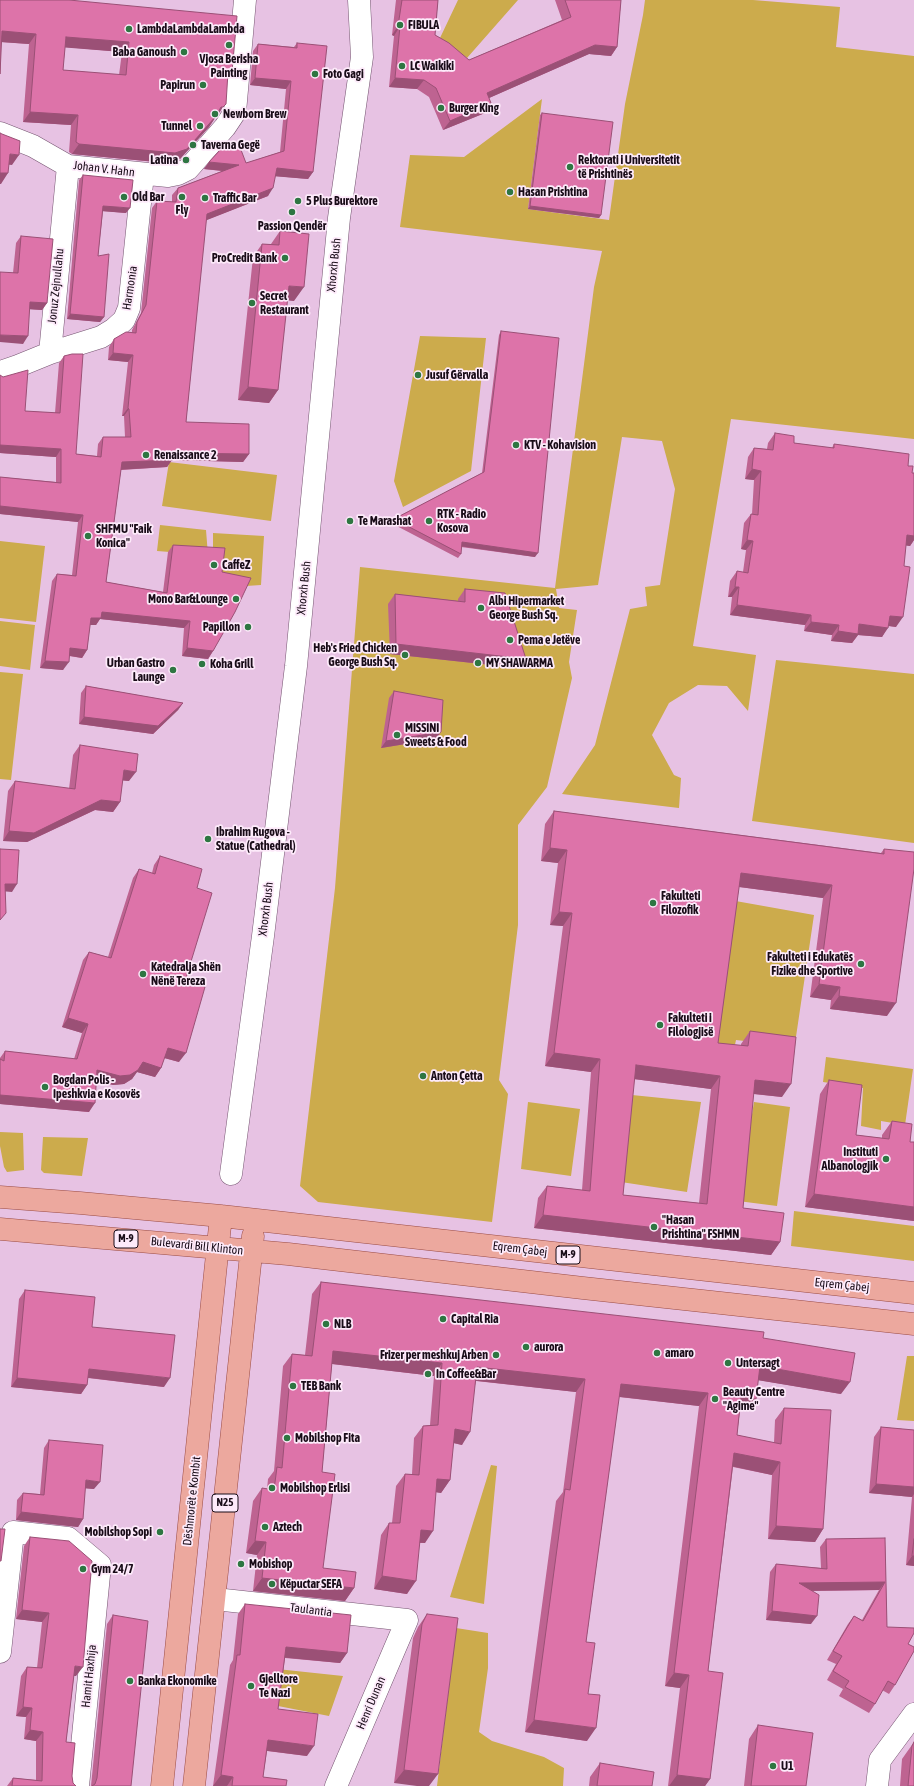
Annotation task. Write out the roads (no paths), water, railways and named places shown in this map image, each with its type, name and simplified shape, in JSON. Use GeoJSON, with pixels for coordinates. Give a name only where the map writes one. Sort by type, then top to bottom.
{"type":"FeatureCollection","features":[{"type":"Feature","properties":{"kind":"main road","name":"M-9"},"geometry":{"type":"LineString","coordinates":[[0,1197],[221,1216]]}},
{"type":"Feature","properties":{"kind":"main road","name":"Eqrem Çabej"},"geometry":{"type":"LineString","coordinates":[[221,1216],[914,1293]]}},
{"type":"Feature","properties":{"kind":"main road","name":"Dëshmorët e Kombit"},"geometry":{"type":"LineString","coordinates":[[162,1786],[221,1216]]}},
{"type":"Feature","properties":{"kind":"main road","name":"N25"},"geometry":{"type":"LineString","coordinates":[[194,1786],[255,1220]]}},
{"type":"Feature","properties":{"kind":"main road","name":"Bulevardi Bill Klinton"},"geometry":{"type":"LineString","coordinates":[[0,1229],[251,1251]]}},
{"type":"Feature","properties":{"kind":"main road","name":"M-9"},"geometry":{"type":"LineString","coordinates":[[251,1251],[914,1324]]}},
{"type":"Feature","properties":{"kind":"street","name":"Johan V. Hahn"},"geometry":{"type":"LineString","coordinates":[[0,133],[33,146],[68,166],[168,176],[178,174],[188,169],[221,132],[235,112],[245,0]]}},
{"type":"Feature","properties":{"kind":"street","name":"Xhorxh Bush"},"geometry":{"type":"LineString","coordinates":[[231,1174],[263,936],[295,674],[339,218],[362,57],[359,0]]}},
{"type":"Feature","properties":{"kind":"street","name":"Jonuz Zejnullahu"},"geometry":{"type":"LineString","coordinates":[[50,353],[68,166]]}},
{"type":"Feature","properties":{"kind":"street","name":"Harmonia"},"geometry":{"type":"LineString","coordinates":[[50,353],[101,337],[114,329],[124,320],[129,308],[143,174]]}},
{"type":"Feature","properties":{"kind":"street"},"geometry":{"type":"LineString","coordinates":[[0,372],[50,353]]}},
{"type":"Feature","properties":{"kind":"street","name":"Hamit Haxhija"},"geometry":{"type":"LineString","coordinates":[[0,1652],[13,1532],[68,1538],[100,1565],[78,1786]]}},
{"type":"Feature","properties":{"kind":"street","name":"Taulantia"},"geometry":{"type":"LineString","coordinates":[[215,1599],[407,1620]]}},
{"type":"Feature","properties":{"kind":"street","name":"Henri Dunan"},"geometry":{"type":"LineString","coordinates":[[336,1786],[407,1620]]}},
{"type":"Feature","properties":{"kind":"street"},"geometry":{"type":"LineString","coordinates":[[877,1786],[880,1760],[914,1714]]}},
{"type":"Feature","properties":{"kind":"place","name":"FIBULA"},"geometry":{"type":"Point","coordinates":[400,25]}},
{"type":"Feature","properties":{"kind":"place","name":"LambdaLambdaLambda"},"geometry":{"type":"Point","coordinates":[129,29]}},
{"type":"Feature","properties":{"kind":"place","name":"Vjosa Berisha Painting"},"geometry":{"type":"Point","coordinates":[229,45]}},
{"type":"Feature","properties":{"kind":"place","name":"Baba Ganoush"},"geometry":{"type":"Point","coordinates":[184,52]}},
{"type":"Feature","properties":{"kind":"place","name":"LC Waikiki"},"geometry":{"type":"Point","coordinates":[402,66]}},
{"type":"Feature","properties":{"kind":"place","name":"Foto Gagi"},"geometry":{"type":"Point","coordinates":[315,74]}},
{"type":"Feature","properties":{"kind":"place","name":"Papirun"},"geometry":{"type":"Point","coordinates":[203,85]}},
{"type":"Feature","properties":{"kind":"place","name":"Burger King"},"geometry":{"type":"Point","coordinates":[441,108]}},
{"type":"Feature","properties":{"kind":"place","name":"Newborn Brew"},"geometry":{"type":"Point","coordinates":[215,114]}},
{"type":"Feature","properties":{"kind":"place","name":"Tunnel"},"geometry":{"type":"Point","coordinates":[200,126]}},
{"type":"Feature","properties":{"kind":"place","name":"Taverna Gegë"},"geometry":{"type":"Point","coordinates":[193,145]}},
{"type":"Feature","properties":{"kind":"place","name":"Latina"},"geometry":{"type":"Point","coordinates":[186,160]}},
{"type":"Feature","properties":{"kind":"place","name":"Rektorati i Universitetit të Prishtinës"},"geometry":{"type":"Point","coordinates":[570,167]}},
{"type":"Feature","properties":{"kind":"place","name":"Hasan Prishtina"},"geometry":{"type":"Point","coordinates":[510,192]}},
{"type":"Feature","properties":{"kind":"place","name":"Old Bar"},"geometry":{"type":"Point","coordinates":[124,197]}},
{"type":"Feature","properties":{"kind":"place","name":"Fly"},"geometry":{"type":"Point","coordinates":[182,197]}},
{"type":"Feature","properties":{"kind":"place","name":"Traffic Bar"},"geometry":{"type":"Point","coordinates":[205,198]}},
{"type":"Feature","properties":{"kind":"place","name":"5 Plus Burektore"},"geometry":{"type":"Point","coordinates":[298,201]}},
{"type":"Feature","properties":{"kind":"place","name":"Passion Qendër"},"geometry":{"type":"Point","coordinates":[292,212]}},
{"type":"Feature","properties":{"kind":"place","name":"ProCredit Bank"},"geometry":{"type":"Point","coordinates":[285,258]}},
{"type":"Feature","properties":{"kind":"place","name":"Secret Restaurant"},"geometry":{"type":"Point","coordinates":[252,303]}},
{"type":"Feature","properties":{"kind":"place","name":"Jusuf Gërvalla"},"geometry":{"type":"Point","coordinates":[418,375]}},
{"type":"Feature","properties":{"kind":"place","name":"KTV - Kohavision"},"geometry":{"type":"Point","coordinates":[516,445]}},
{"type":"Feature","properties":{"kind":"place","name":"Renaissance 2"},"geometry":{"type":"Point","coordinates":[146,455]}},
{"type":"Feature","properties":{"kind":"place","name":"Te Marashat"},"geometry":{"type":"Point","coordinates":[350,521]}},
{"type":"Feature","properties":{"kind":"place","name":"RTK - Radio Kosova"},"geometry":{"type":"Point","coordinates":[429,521]}},
{"type":"Feature","properties":{"kind":"place","name":"SHFMU \"Faik Konica\""},"geometry":{"type":"Point","coordinates":[88,536]}},
{"type":"Feature","properties":{"kind":"place","name":"CaffeZ"},"geometry":{"type":"Point","coordinates":[214,565]}},
{"type":"Feature","properties":{"kind":"place","name":"Mono Bar&Lounge"},"geometry":{"type":"Point","coordinates":[236,599]}},
{"type":"Feature","properties":{"kind":"place","name":"Albi Hipermarket George Bush Sq."},"geometry":{"type":"Point","coordinates":[481,608]}},
{"type":"Feature","properties":{"kind":"place","name":"Papillon"},"geometry":{"type":"Point","coordinates":[248,627]}},
{"type":"Feature","properties":{"kind":"place","name":"Pema e Jetëve"},"geometry":{"type":"Point","coordinates":[510,640]}},
{"type":"Feature","properties":{"kind":"place","name":"Heb's Fried Chicken George Bush Sq."},"geometry":{"type":"Point","coordinates":[405,655]}},
{"type":"Feature","properties":{"kind":"place","name":"MY SHAWARMA"},"geometry":{"type":"Point","coordinates":[478,663]}},
{"type":"Feature","properties":{"kind":"place","name":"Koha Grill"},"geometry":{"type":"Point","coordinates":[202,664]}},
{"type":"Feature","properties":{"kind":"place","name":"Urban Gastro Launge"},"geometry":{"type":"Point","coordinates":[173,670]}},
{"type":"Feature","properties":{"kind":"place","name":"MISSINI Sweets & Food"},"geometry":{"type":"Point","coordinates":[397,735]}},
{"type":"Feature","properties":{"kind":"place","name":"Ibrahim Rugova - Statue (Cathedral)"},"geometry":{"type":"Point","coordinates":[208,839]}},
{"type":"Feature","properties":{"kind":"place","name":"Fakulteti Filozofik"},"geometry":{"type":"Point","coordinates":[653,903]}},
{"type":"Feature","properties":{"kind":"place","name":"Fakulteti i Edukatës Fizike dhe Sportive"},"geometry":{"type":"Point","coordinates":[861,964]}},
{"type":"Feature","properties":{"kind":"place","name":"Katedralja Shën Nënë Tereza"},"geometry":{"type":"Point","coordinates":[143,974]}},
{"type":"Feature","properties":{"kind":"place","name":"Fakulteti i Filologjisë"},"geometry":{"type":"Point","coordinates":[660,1025]}},
{"type":"Feature","properties":{"kind":"place","name":"Anton Çetta"},"geometry":{"type":"Point","coordinates":[423,1076]}},
{"type":"Feature","properties":{"kind":"place","name":"Bogdan Polis - Ipeshkvia e Kosovës"},"geometry":{"type":"Point","coordinates":[45,1087]}},
{"type":"Feature","properties":{"kind":"place","name":"Instituti Albanologjik"},"geometry":{"type":"Point","coordinates":[886,1159]}},
{"type":"Feature","properties":{"kind":"place","name":"\"Hasan Prishtina\" FSHMN"},"geometry":{"type":"Point","coordinates":[654,1227]}},
{"type":"Feature","properties":{"kind":"place","name":"Capital Ria"},"geometry":{"type":"Point","coordinates":[443,1319]}},
{"type":"Feature","properties":{"kind":"place","name":"NLB"},"geometry":{"type":"Point","coordinates":[326,1324]}},
{"type":"Feature","properties":{"kind":"place","name":"aurora"},"geometry":{"type":"Point","coordinates":[526,1347]}},
{"type":"Feature","properties":{"kind":"place","name":"amaro"},"geometry":{"type":"Point","coordinates":[657,1353]}},
{"type":"Feature","properties":{"kind":"place","name":"Frizer per meshkuj Arben"},"geometry":{"type":"Point","coordinates":[496,1355]}},
{"type":"Feature","properties":{"kind":"place","name":"Untersagt"},"geometry":{"type":"Point","coordinates":[728,1363]}},
{"type":"Feature","properties":{"kind":"place","name":"In Coffee&Bar"},"geometry":{"type":"Point","coordinates":[428,1374]}},
{"type":"Feature","properties":{"kind":"place","name":"TEB Bank"},"geometry":{"type":"Point","coordinates":[293,1386]}},
{"type":"Feature","properties":{"kind":"place","name":"Beauty Centre \"Agime\""},"geometry":{"type":"Point","coordinates":[715,1399]}},
{"type":"Feature","properties":{"kind":"place","name":"Mobilshop Fita"},"geometry":{"type":"Point","coordinates":[287,1438]}},
{"type":"Feature","properties":{"kind":"place","name":"Mobilshop Erlisi"},"geometry":{"type":"Point","coordinates":[272,1488]}},
{"type":"Feature","properties":{"kind":"place","name":"Aztech"},"geometry":{"type":"Point","coordinates":[265,1527]}},
{"type":"Feature","properties":{"kind":"place","name":"Mobilshop Sopi"},"geometry":{"type":"Point","coordinates":[160,1532]}},
{"type":"Feature","properties":{"kind":"place","name":"Mobishop"},"geometry":{"type":"Point","coordinates":[241,1564]}},
{"type":"Feature","properties":{"kind":"place","name":"Gym 24/7"},"geometry":{"type":"Point","coordinates":[83,1569]}},
{"type":"Feature","properties":{"kind":"place","name":"Këpuctar SEFA"},"geometry":{"type":"Point","coordinates":[272,1584]}},
{"type":"Feature","properties":{"kind":"place","name":"Banka Ekonomike"},"geometry":{"type":"Point","coordinates":[130,1681]}},
{"type":"Feature","properties":{"kind":"place","name":"Gjelltore Te Nazi"},"geometry":{"type":"Point","coordinates":[251,1686]}},
{"type":"Feature","properties":{"kind":"place","name":"U1"},"geometry":{"type":"Point","coordinates":[773,1766]}}]}
